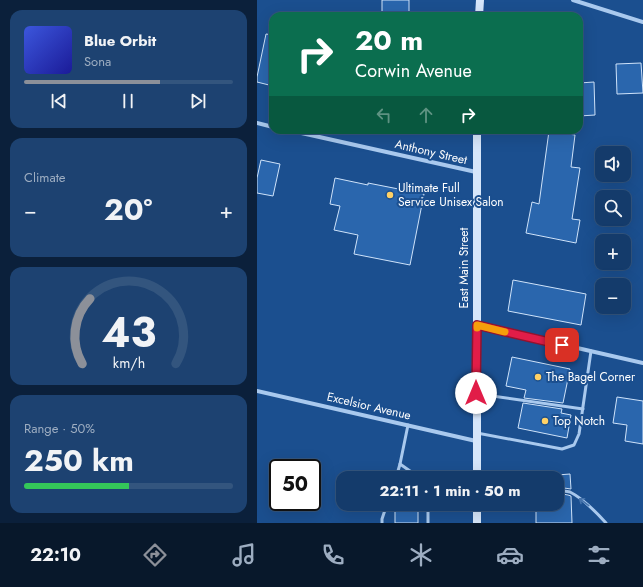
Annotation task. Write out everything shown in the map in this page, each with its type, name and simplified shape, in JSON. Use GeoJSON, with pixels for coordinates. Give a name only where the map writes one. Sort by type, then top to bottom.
{"type":"FeatureCollection","features":[{"type":"Feature","properties":{"kind":"main road"},"geometry":{"type":"LineString","coordinates":[[479,12],[480,0]]}},
{"type":"Feature","properties":{"kind":"main road","name":"East Main Street"},"geometry":{"type":"LineString","coordinates":[[477,134],[477,471]]}},
{"type":"Feature","properties":{"kind":"main road"},"geometry":{"type":"LineString","coordinates":[[477,511],[477,523]]}},
{"type":"Feature","properties":{"kind":"street"},"geometry":{"type":"LineString","coordinates":[[573,0],[643,22]]}},
{"type":"Feature","properties":{"kind":"street"},"geometry":{"type":"LineString","coordinates":[[257,123],[269,125]]}},
{"type":"Feature","properties":{"kind":"street","name":"Anthony Street"},"geometry":{"type":"LineString","coordinates":[[306,134],[476,172]]}},
{"type":"Feature","properties":{"kind":"street"},"geometry":{"type":"LineString","coordinates":[[477,325],[643,363]]}},
{"type":"Feature","properties":{"kind":"street","name":"Excelsior Avenue"},"geometry":{"type":"LineString","coordinates":[[257,391],[408,425],[476,437]]}},
{"type":"Feature","properties":{"kind":"lane"},"geometry":{"type":"LineString","coordinates":[[476,437],[562,449],[574,445],[579,434],[591,351]]}},
{"type":"Feature","properties":{"kind":"lane"},"geometry":{"type":"LineString","coordinates":[[476,393],[583,409]]}},
{"type":"Feature","properties":{"kind":"lane"},"geometry":{"type":"LineString","coordinates":[[398,471],[408,425]]}},
{"type":"Feature","properties":{"kind":"lane"},"geometry":{"type":"LineString","coordinates":[[400,464],[410,471]]}},
{"type":"Feature","properties":{"kind":"lane"},"geometry":{"type":"LineString","coordinates":[[564,491],[569,492],[577,497],[594,510],[606,523]]}},
{"type":"Feature","properties":{"kind":"lane"},"geometry":{"type":"LineString","coordinates":[[382,523],[381,518],[384,511]]}},
{"type":"Feature","properties":{"kind":"lane"},"geometry":{"type":"LineString","coordinates":[[428,511],[428,523]]}},
{"type":"Feature","properties":{"kind":"building"},"geometry":{"type":"Polygon","coordinates":[[[382,0],[409,0],[409,12],[382,12],[382,0]]]}},
{"type":"Feature","properties":{"kind":"building"},"geometry":{"type":"Polygon","coordinates":[[[266,34],[269,34],[269,85],[257,82],[266,34]]]}},
{"type":"Feature","properties":{"kind":"building"},"geometry":{"type":"Polygon","coordinates":[[[641,63],[643,93],[617,94],[616,64],[641,63]]]}},
{"type":"Feature","properties":{"kind":"building"},"geometry":{"type":"Polygon","coordinates":[[[594,82],[595,115],[583,116],[583,83],[594,82]]]}},
{"type":"Feature","properties":{"kind":"building"},"geometry":{"type":"Polygon","coordinates":[[[549,134],[575,135],[571,167],[580,168],[572,219],[580,220],[576,243],[526,233],[532,202],[539,204],[549,134]]]}},
{"type":"Feature","properties":{"kind":"building"},"geometry":{"type":"Polygon","coordinates":[[[261,160],[280,164],[273,196],[257,193],[257,178],[261,160]]]}},
{"type":"Feature","properties":{"kind":"building"},"geometry":{"type":"Polygon","coordinates":[[[335,178],[424,194],[410,265],[354,254],[358,235],[334,230],[340,206],[330,204],[335,178]]]}},
{"type":"Feature","properties":{"kind":"building"},"geometry":{"type":"Polygon","coordinates":[[[513,280],[586,294],[581,325],[508,311],[513,280]]]}},
{"type":"Feature","properties":{"kind":"building","name":"The Bagel Corner"},"geometry":{"type":"Polygon","coordinates":[[[512,357],[570,369],[563,403],[524,398],[526,390],[506,386],[512,357]]]}},
{"type":"Feature","properties":{"kind":"building"},"geometry":{"type":"Polygon","coordinates":[[[617,397],[643,401],[643,444],[625,441],[627,425],[613,423],[617,397]]]}},
{"type":"Feature","properties":{"kind":"building","name":"Top Notch"},"geometry":{"type":"Polygon","coordinates":[[[523,403],[562,409],[561,413],[571,415],[567,438],[518,428],[523,403]]]}},
{"type":"Feature","properties":{"kind":"building"},"geometry":{"type":"Polygon","coordinates":[[[564,474],[570,474],[571,489],[564,488],[564,474]]]}},
{"type":"Feature","properties":{"kind":"building"},"geometry":{"type":"Polygon","coordinates":[[[564,494],[571,496],[572,523],[536,523],[536,511],[564,511],[564,494]]]}},
{"type":"Feature","properties":{"kind":"building"},"geometry":{"type":"Polygon","coordinates":[[[395,511],[418,511],[418,523],[395,523],[395,511]]]}},
{"type":"Feature","properties":{"kind":"slow traffic"},"geometry":{"type":"LineString","coordinates":[[477,328],[477,325],[505,332]]}},
{"type":"Feature","properties":{"kind":"place","name":"Ultimate Full Service Unisex Salon"},"geometry":{"type":"Point","coordinates":[390,195]}},
{"type":"Feature","properties":{"kind":"place","name":"The Bagel Corner"},"geometry":{"type":"Point","coordinates":[538,377]}},
{"type":"Feature","properties":{"kind":"place","name":"Top Notch"},"geometry":{"type":"Point","coordinates":[545,421]}},
{"type":"Feature","properties":{"kind":"route"},"geometry":{"type":"LineString","coordinates":[[476,393],[477,325],[562,345]]}}]}
